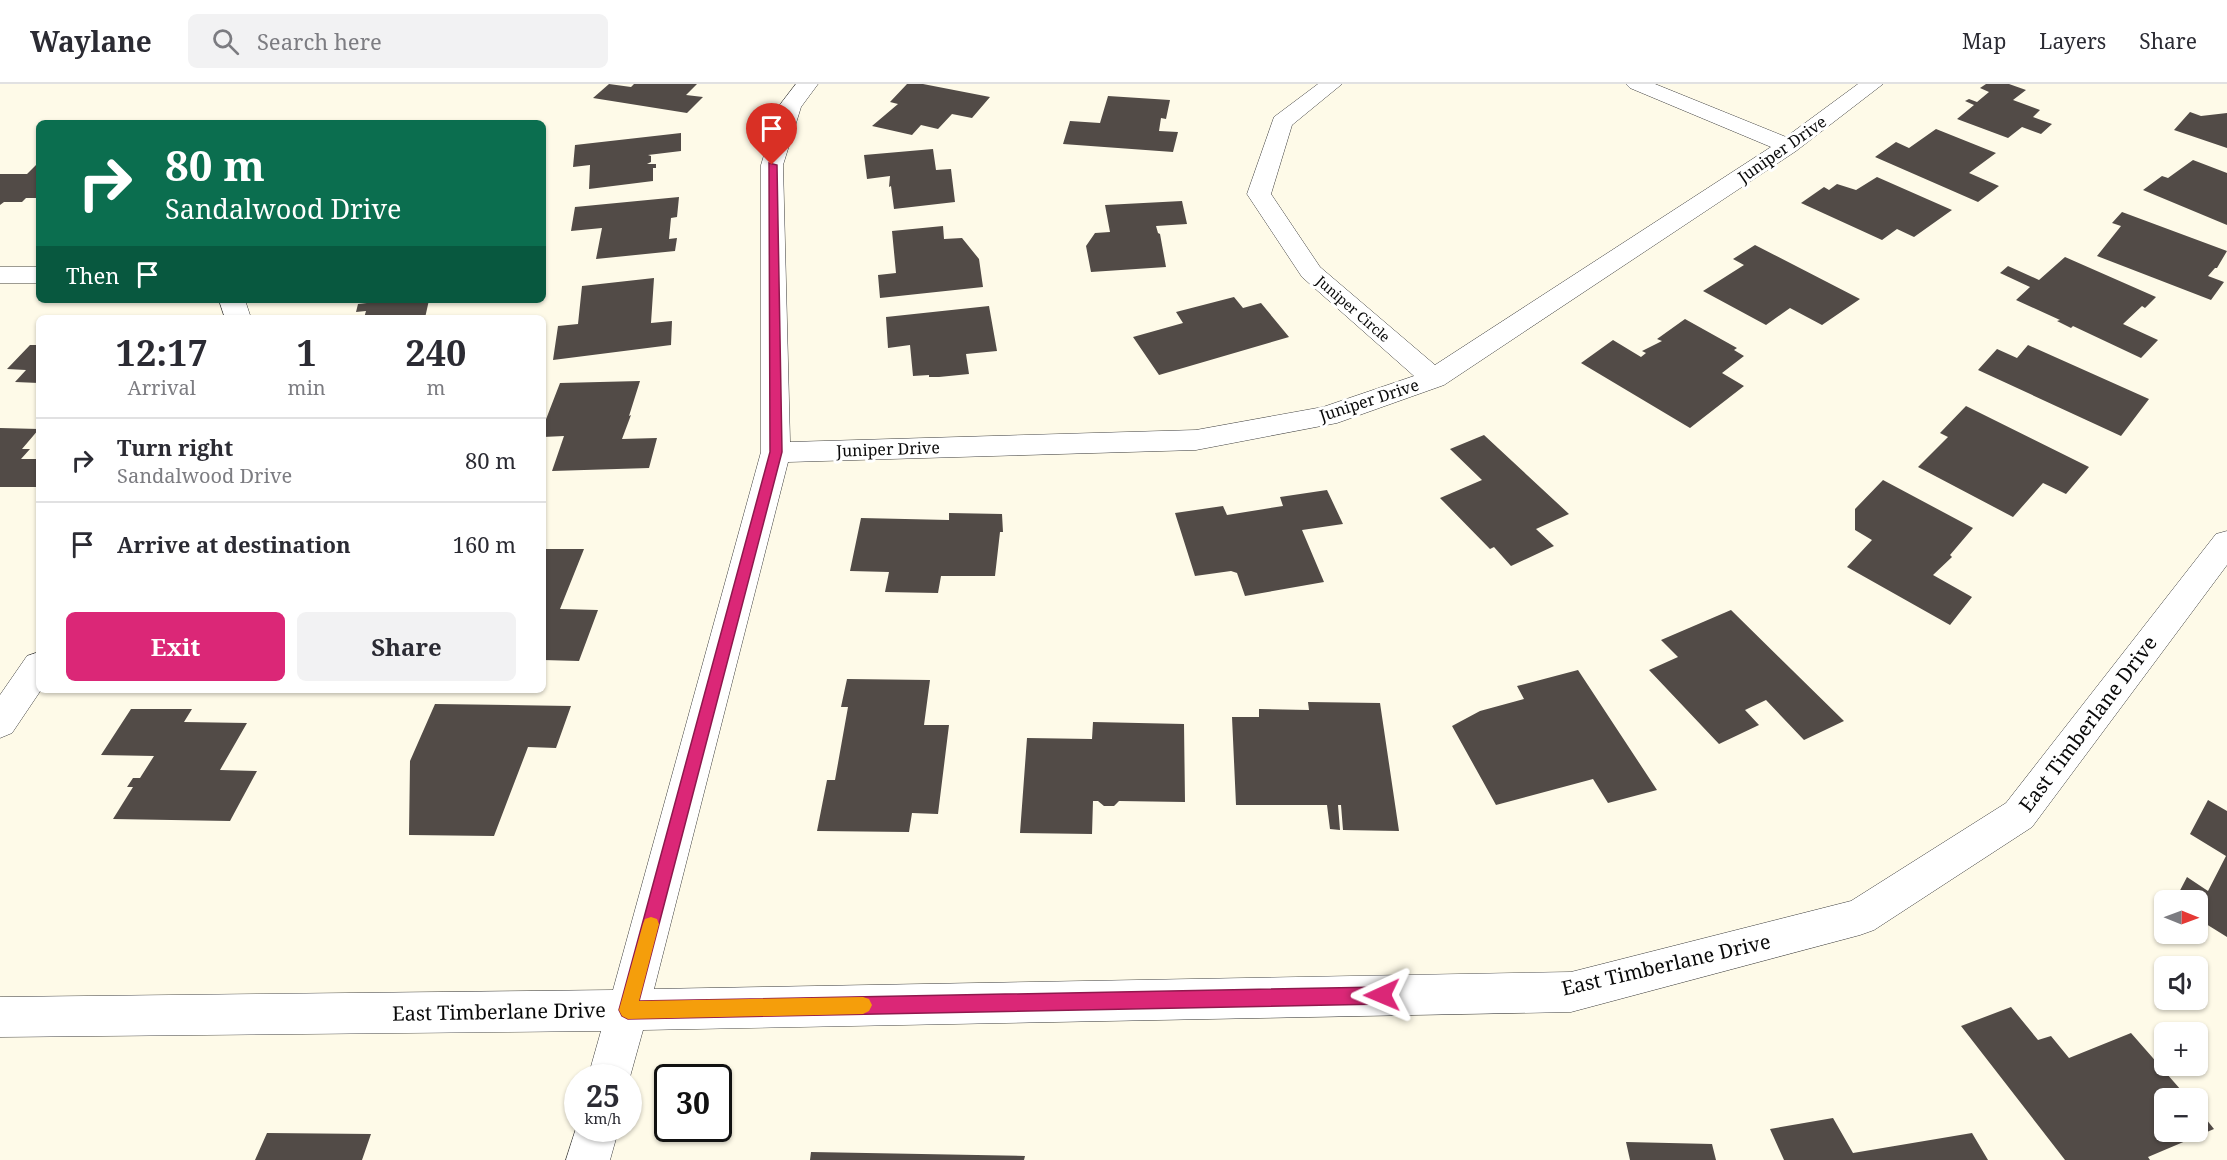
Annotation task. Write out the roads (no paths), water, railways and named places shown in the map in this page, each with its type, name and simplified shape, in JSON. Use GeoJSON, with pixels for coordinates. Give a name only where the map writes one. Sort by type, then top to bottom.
{"type":"FeatureCollection","features":[{"type":"Feature","properties":{"kind":"street"},"geometry":{"type":"LineString","coordinates":[[613,1064],[776,452],[772,165],[790,106],[807,84]]}},
{"type":"Feature","properties":{"kind":"street","name":"Juniper Circle"},"geometry":{"type":"LineString","coordinates":[[1331,84],[1282,122],[1259,194],[1311,272],[1434,379]]}},
{"type":"Feature","properties":{"kind":"street"},"geometry":{"type":"LineString","coordinates":[[1637,84],[1788,146]]}},
{"type":"Feature","properties":{"kind":"street","name":"Juniper Drive"},"geometry":{"type":"LineString","coordinates":[[776,452],[1196,440],[1327,416],[1434,379],[1788,146],[1872,84]]}},
{"type":"Feature","properties":{"kind":"street"},"geometry":{"type":"LineString","coordinates":[[0,275],[36,275]]}},
{"type":"Feature","properties":{"kind":"street","name":"East Timberlane Drive"},"geometry":{"type":"LineString","coordinates":[[0,1017],[628,1010],[1571,992],[1860,917],[2019,815],[2227,542]]}},
{"type":"Feature","properties":{"kind":"street"},"geometry":{"type":"LineString","coordinates":[[0,723],[36,670]]}},
{"type":"Feature","properties":{"kind":"street"},"geometry":{"type":"LineString","coordinates":[[588,1160],[593,1142]]}}]}
